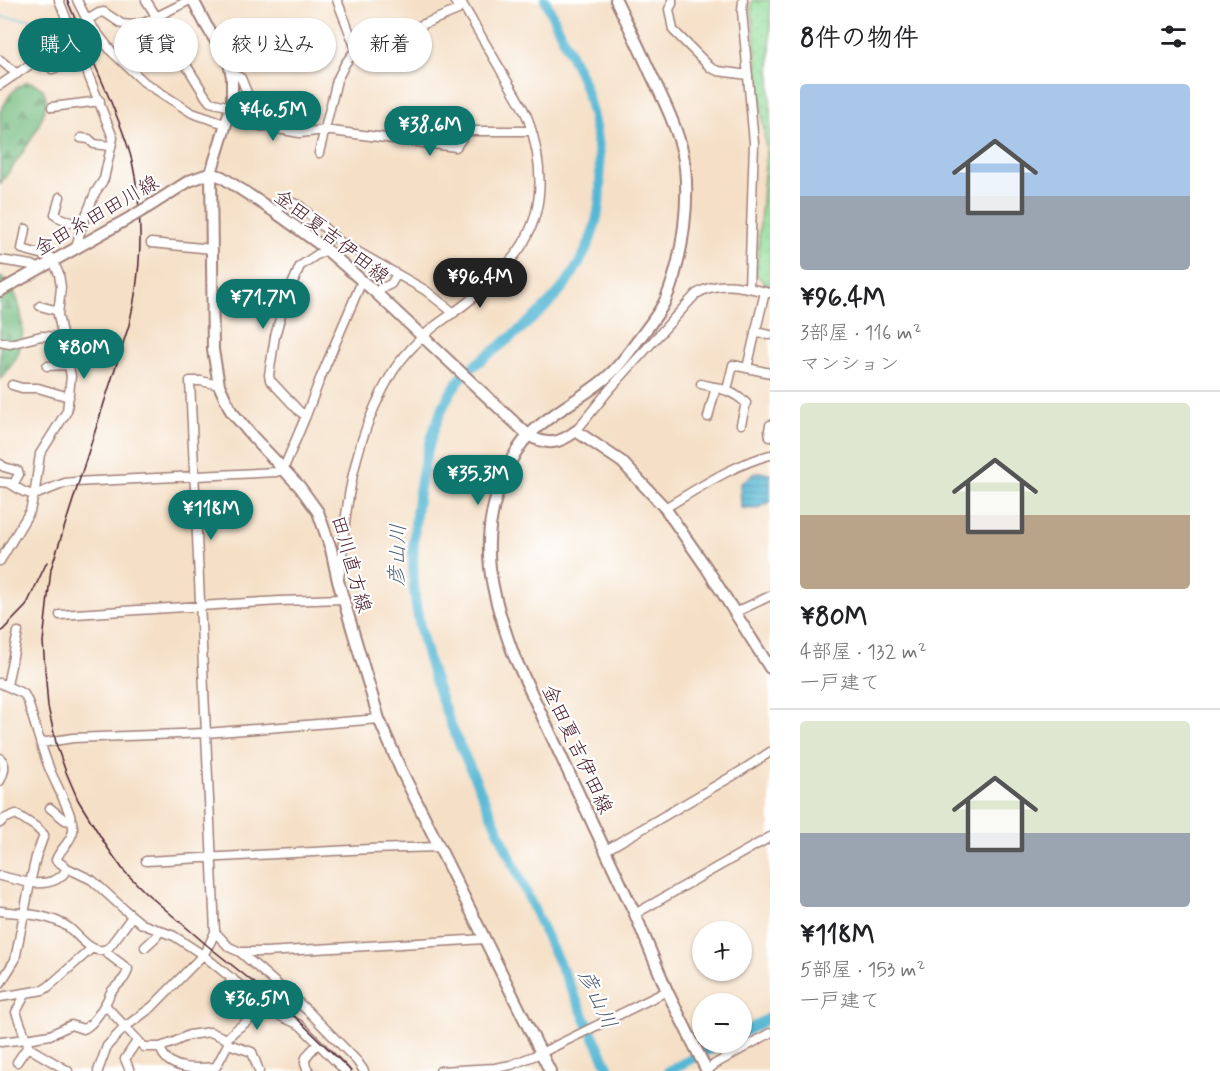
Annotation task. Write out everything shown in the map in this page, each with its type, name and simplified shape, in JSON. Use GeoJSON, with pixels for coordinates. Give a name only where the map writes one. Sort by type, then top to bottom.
{"type":"FeatureCollection","features":[{"type":"Feature","properties":{"kind":"main road","name":"田川直方線"},"geometry":{"type":"LineString","coordinates":[[192,0],[229,63],[232,77],[230,110],[211,173],[213,350],[219,385],[231,411],[300,487],[318,512],[331,549],[343,599],[379,719],[401,770],[485,939],[545,1051],[550,1071]]}},
{"type":"Feature","properties":{"kind":"main road","name":"金田夏吉伊田線"},"geometry":{"type":"LineString","coordinates":[[616,0],[669,111],[682,150],[686,190],[683,232],[676,268],[664,303],[656,317],[618,367],[608,377],[526,433],[508,465],[492,507],[488,541],[490,578],[499,616],[514,656],[635,914],[663,993],[706,1070]]}},
{"type":"Feature","properties":{"kind":"main road","name":"金田夏吉伊田線"},"geometry":{"type":"LineString","coordinates":[[211,173],[222,177],[275,212],[327,250],[526,433],[537,440],[557,442],[576,431]]}},
{"type":"Feature","properties":{"kind":"main road","name":"金田糸田田川線"},"geometry":{"type":"LineString","coordinates":[[0,291],[133,216],[189,181],[211,173]]}},
{"type":"Feature","properties":{"kind":"main road"},"geometry":{"type":"LineString","coordinates":[[576,431],[622,462],[665,508],[706,567],[770,668]]}},
{"type":"Feature","properties":{"kind":"street"},"geometry":{"type":"LineString","coordinates":[[59,0],[66,18]]}},
{"type":"Feature","properties":{"kind":"street"},"geometry":{"type":"LineString","coordinates":[[77,0],[86,18]]}},
{"type":"Feature","properties":{"kind":"street"},"geometry":{"type":"LineString","coordinates":[[146,0],[210,102],[260,126],[300,133],[324,130],[456,147],[467,131],[530,131]]}},
{"type":"Feature","properties":{"kind":"street"},"geometry":{"type":"LineString","coordinates":[[91,18],[104,12],[122,24],[133,25],[144,23],[192,0]]}},
{"type":"Feature","properties":{"kind":"street"},"geometry":{"type":"LineString","coordinates":[[337,0],[348,28]]}},
{"type":"Feature","properties":{"kind":"street"},"geometry":{"type":"LineString","coordinates":[[432,21],[458,10],[454,0]]}},
{"type":"Feature","properties":{"kind":"street"},"geometry":{"type":"LineString","coordinates":[[338,581],[342,565],[345,518],[357,454],[370,417],[393,371],[425,339],[477,294],[514,256],[531,229],[537,210],[540,175],[538,158],[527,118],[460,0]]}},
{"type":"Feature","properties":{"kind":"street"},"geometry":{"type":"LineString","coordinates":[[672,0],[669,9],[673,30],[693,52],[711,68],[718,71],[748,75]]}},
{"type":"Feature","properties":{"kind":"street"},"geometry":{"type":"LineString","coordinates":[[743,0],[742,11],[754,143],[749,288]]}},
{"type":"Feature","properties":{"kind":"street"},"geometry":{"type":"LineString","coordinates":[[102,39],[122,63],[153,88],[192,113],[225,124]]}},
{"type":"Feature","properties":{"kind":"street"},"geometry":{"type":"LineString","coordinates":[[0,60],[17,74]]}},
{"type":"Feature","properties":{"kind":"street"},"geometry":{"type":"LineString","coordinates":[[319,153],[337,80],[348,60]]}},
{"type":"Feature","properties":{"kind":"street"},"geometry":{"type":"LineString","coordinates":[[0,85],[20,72]]}},
{"type":"Feature","properties":{"kind":"street"},"geometry":{"type":"LineString","coordinates":[[76,248],[95,194],[104,179],[113,138],[88,72]]}},
{"type":"Feature","properties":{"kind":"street"},"geometry":{"type":"LineString","coordinates":[[231,73],[241,78],[253,108],[250,121]]}},
{"type":"Feature","properties":{"kind":"street"},"geometry":{"type":"LineString","coordinates":[[52,107],[100,101]]}},
{"type":"Feature","properties":{"kind":"street"},"geometry":{"type":"LineString","coordinates":[[81,138],[89,139],[94,144],[111,146]]}},
{"type":"Feature","properties":{"kind":"street"},"geometry":{"type":"LineString","coordinates":[[60,196],[55,214],[82,227]]}},
{"type":"Feature","properties":{"kind":"street"},"geometry":{"type":"LineString","coordinates":[[275,212],[287,202],[293,202],[339,242],[425,290],[454,313]]}},
{"type":"Feature","properties":{"kind":"street"},"geometry":{"type":"LineString","coordinates":[[0,561],[30,511],[40,454],[67,411],[71,381],[58,315],[61,287],[58,274],[51,257],[22,249],[26,229]]}},
{"type":"Feature","properties":{"kind":"street"},"geometry":{"type":"LineString","coordinates":[[151,243],[212,249]]}},
{"type":"Feature","properties":{"kind":"street"},"geometry":{"type":"LineString","coordinates":[[306,416],[270,380],[269,375],[275,336],[285,301],[300,266],[327,250]]}},
{"type":"Feature","properties":{"kind":"street"},"geometry":{"type":"LineString","coordinates":[[0,260],[32,265],[40,269]]}},
{"type":"Feature","properties":{"kind":"street"},"geometry":{"type":"LineString","coordinates":[[376,293],[391,284],[397,274]]}},
{"type":"Feature","properties":{"kind":"street"},"geometry":{"type":"LineString","coordinates":[[0,482],[9,483],[34,495],[65,483],[283,470],[362,281]]}},
{"type":"Feature","properties":{"kind":"street"},"geometry":{"type":"LineString","coordinates":[[576,431],[609,390],[696,294],[705,288],[727,285],[767,292],[747,368]]}},
{"type":"Feature","properties":{"kind":"street"},"geometry":{"type":"LineString","coordinates":[[40,306],[58,311]]}},
{"type":"Feature","properties":{"kind":"street"},"geometry":{"type":"LineString","coordinates":[[755,332],[770,335]]}},
{"type":"Feature","properties":{"kind":"street"},"geometry":{"type":"LineString","coordinates":[[0,342],[10,344],[40,336],[62,337]]}},
{"type":"Feature","properties":{"kind":"street"},"geometry":{"type":"LineString","coordinates":[[47,366],[69,365]]}},
{"type":"Feature","properties":{"kind":"street"},"geometry":{"type":"LineString","coordinates":[[727,390],[733,365],[770,373]]}},
{"type":"Feature","properties":{"kind":"street"},"geometry":{"type":"LineString","coordinates":[[98,1071],[107,1046],[125,1028],[152,1007],[203,955],[215,932],[190,381],[219,385]]}},
{"type":"Feature","properties":{"kind":"street"},"geometry":{"type":"LineString","coordinates":[[701,384],[736,394],[746,404],[741,424]]}},
{"type":"Feature","properties":{"kind":"street"},"geometry":{"type":"LineString","coordinates":[[12,385],[22,388],[38,388],[69,397]]}},
{"type":"Feature","properties":{"kind":"street"},"geometry":{"type":"LineString","coordinates":[[708,417],[716,387]]}},
{"type":"Feature","properties":{"kind":"street"},"geometry":{"type":"LineString","coordinates":[[770,425],[770,437]]}},
{"type":"Feature","properties":{"kind":"street"},"geometry":{"type":"LineString","coordinates":[[665,508],[736,467],[770,455]]}},
{"type":"Feature","properties":{"kind":"street"},"geometry":{"type":"LineString","coordinates":[[0,464],[18,471],[19,474],[12,485]]}},
{"type":"Feature","properties":{"kind":"street"},"geometry":{"type":"LineString","coordinates":[[734,613],[770,596]]}},
{"type":"Feature","properties":{"kind":"street"},"geometry":{"type":"LineString","coordinates":[[60,615],[343,599]]}},
{"type":"Feature","properties":{"kind":"street"},"geometry":{"type":"LineString","coordinates":[[18,632],[3,684],[24,694],[28,702],[50,769],[71,821],[73,832],[68,843],[58,853],[56,860],[92,880],[142,924],[174,936],[203,955],[274,1013],[300,1025],[345,1071]]}},
{"type":"Feature","properties":{"kind":"street"},"geometry":{"type":"LineString","coordinates":[[41,743],[73,738],[206,732],[379,719]]}},
{"type":"Feature","properties":{"kind":"street"},"geometry":{"type":"LineString","coordinates":[[606,850],[770,752]]}},
{"type":"Feature","properties":{"kind":"street"},"geometry":{"type":"LineString","coordinates":[[0,758],[5,765],[0,780]]}},
{"type":"Feature","properties":{"kind":"street"},"geometry":{"type":"LineString","coordinates":[[50,808],[65,820],[71,821]]}},
{"type":"Feature","properties":{"kind":"street"},"geometry":{"type":"LineString","coordinates":[[0,824],[4,819],[16,814],[44,835],[36,857],[15,960],[0,984]]}},
{"type":"Feature","properties":{"kind":"street"},"geometry":{"type":"LineString","coordinates":[[635,914],[770,837]]}},
{"type":"Feature","properties":{"kind":"street"},"geometry":{"type":"LineString","coordinates":[[146,861],[440,847]]}},
{"type":"Feature","properties":{"kind":"street"},"geometry":{"type":"LineString","coordinates":[[0,876],[43,884],[59,879],[66,873],[67,868]]}},
{"type":"Feature","properties":{"kind":"street"},"geometry":{"type":"LineString","coordinates":[[0,912],[54,920],[68,927],[92,948],[101,951],[110,946],[132,916]]}},
{"type":"Feature","properties":{"kind":"street"},"geometry":{"type":"LineString","coordinates":[[145,947],[160,930]]}},
{"type":"Feature","properties":{"kind":"street"},"geometry":{"type":"LineString","coordinates":[[215,932],[308,1011],[364,1071]]}},
{"type":"Feature","properties":{"kind":"street"},"geometry":{"type":"LineString","coordinates":[[240,952],[485,939]]}},
{"type":"Feature","properties":{"kind":"street"},"geometry":{"type":"LineString","coordinates":[[0,997],[43,990],[92,948]]}},
{"type":"Feature","properties":{"kind":"street"},"geometry":{"type":"LineString","coordinates":[[1,1042],[27,1042],[50,1035],[70,1025],[87,1028],[105,1005],[112,991],[127,974],[128,969],[108,954],[106,949]]}},
{"type":"Feature","properties":{"kind":"street"},"geometry":{"type":"LineString","coordinates":[[218,1004],[232,978]]}},
{"type":"Feature","properties":{"kind":"street"},"geometry":{"type":"LineString","coordinates":[[26,993],[16,1012],[29,1048],[68,1071]]}},
{"type":"Feature","properties":{"kind":"street"},"geometry":{"type":"LineString","coordinates":[[440,1071],[510,1065],[545,1051],[663,993]]}},
{"type":"Feature","properties":{"kind":"street"},"geometry":{"type":"LineString","coordinates":[[160,1047],[161,1053],[174,1069],[215,1069],[234,1030],[255,1015],[264,1004]]}},
{"type":"Feature","properties":{"kind":"street"},"geometry":{"type":"LineString","coordinates":[[105,1005],[144,1047],[160,1047],[189,1035],[210,1032],[252,1052],[259,1071]]}},
{"type":"Feature","properties":{"kind":"street"},"geometry":{"type":"LineString","coordinates":[[706,1070],[770,1033]]}},
{"type":"Feature","properties":{"kind":"street"},"geometry":{"type":"LineString","coordinates":[[130,1071],[124,1059],[137,1041]]}},
{"type":"Feature","properties":{"kind":"street"},"geometry":{"type":"LineString","coordinates":[[17,1062],[27,1042]]}},
{"type":"Feature","properties":{"kind":"street"},"geometry":{"type":"LineString","coordinates":[[309,1071],[305,1066],[307,1055],[318,1044]]}},
{"type":"Feature","properties":{"kind":"green space"},"geometry":{"type":"Polygon","coordinates":[[[753,0],[770,0],[770,285],[756,274],[766,152],[751,4],[753,0]]]}},
{"type":"Feature","properties":{"kind":"green space"},"geometry":{"type":"Polygon","coordinates":[[[27,82],[43,89],[46,98],[45,109],[29,143],[0,184],[0,112],[16,88],[27,82]]]}},
{"type":"Feature","properties":{"kind":"green space"},"geometry":{"type":"Polygon","coordinates":[[[0,277],[13,291],[17,300],[22,332],[17,355],[0,379],[0,277]]]}},
{"type":"Feature","properties":{"kind":"water"},"geometry":{"type":"Polygon","coordinates":[[[760,472],[770,474],[770,502],[757,509],[741,508],[740,484],[760,472]]]}},
{"type":"Feature","properties":{"kind":"waterway","name":"彦山川"},"geometry":{"type":"LineString","coordinates":[[545,0],[582,79],[588,97],[596,131],[600,167],[597,217],[585,252],[557,294],[524,327],[468,371],[459,380],[445,403],[425,461],[419,494],[413,561],[414,591],[424,646],[453,730],[610,1071]]}},
{"type":"Feature","properties":{"kind":"waterway"},"geometry":{"type":"LineString","coordinates":[[0,17],[18,18]]}},
{"type":"Feature","properties":{"kind":"waterway"},"geometry":{"type":"LineString","coordinates":[[752,1028],[770,1017]]}},
{"type":"Feature","properties":{"kind":"waterway"},"geometry":{"type":"LineString","coordinates":[[668,1071],[703,1053]]}},
{"type":"Feature","properties":{"kind":"railway"},"geometry":{"type":"LineString","coordinates":[[67,0],[130,152],[136,181],[140,243],[137,284],[129,325],[51,569],[43,642],[48,707],[57,747],[78,800],[124,871],[208,946],[287,1009],[351,1071]]}},
{"type":"Feature","properties":{"kind":"railway"},"geometry":{"type":"LineString","coordinates":[[0,633],[26,606],[47,562]]}}]}
